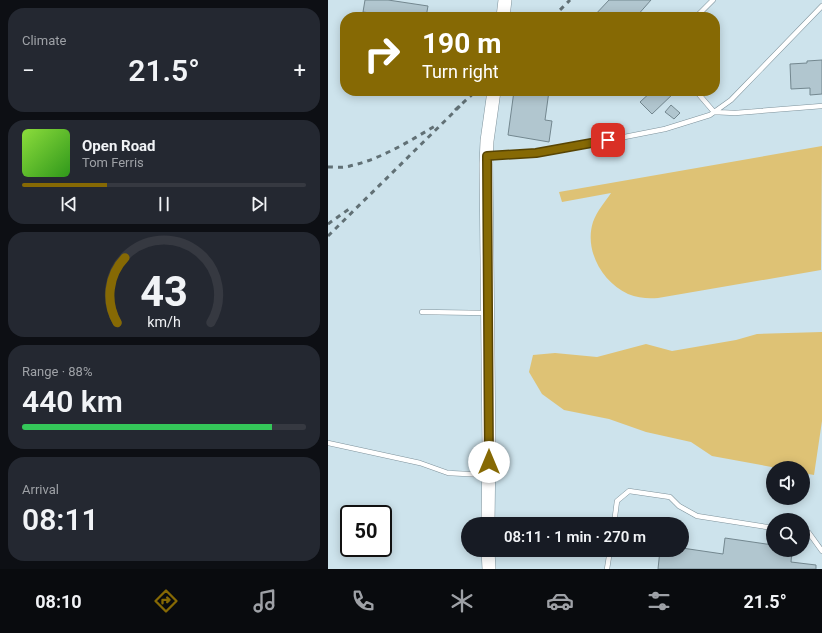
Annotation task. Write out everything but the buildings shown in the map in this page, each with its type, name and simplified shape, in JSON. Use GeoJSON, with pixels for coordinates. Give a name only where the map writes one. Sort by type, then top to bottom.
{"type":"FeatureCollection","features":[{"type":"Feature","properties":{"kind":"main road"},"geometry":{"type":"LineString","coordinates":[[504,12],[505,0]]}},
{"type":"Feature","properties":{"kind":"main road"},"geometry":{"type":"LineString","coordinates":[[488,517],[487,156],[493,96]]}},
{"type":"Feature","properties":{"kind":"main road"},"geometry":{"type":"LineString","coordinates":[[488,557],[489,569]]}},
{"type":"Feature","properties":{"kind":"lane"},"geometry":{"type":"LineString","coordinates":[[701,12],[713,0]]}},
{"type":"Feature","properties":{"kind":"lane"},"geometry":{"type":"LineString","coordinates":[[487,156],[536,153],[665,129],[710,115],[731,100],[822,6]]}},
{"type":"Feature","properties":{"kind":"lane"},"geometry":{"type":"LineString","coordinates":[[700,96],[714,112],[735,114],[822,106]]}},
{"type":"Feature","properties":{"kind":"lane"},"geometry":{"type":"LineString","coordinates":[[422,312],[488,313]]}},
{"type":"Feature","properties":{"kind":"lane"},"geometry":{"type":"LineString","coordinates":[[329,444],[420,463],[448,474],[489,475]]}},
{"type":"Feature","properties":{"kind":"lane"},"geometry":{"type":"LineString","coordinates":[[615,517],[617,501],[629,492],[670,497],[679,506],[696,516],[766,527]]}},
{"type":"Feature","properties":{"kind":"lane"},"geometry":{"type":"LineString","coordinates":[[810,536],[822,551]]}},
{"type":"Feature","properties":{"kind":"lane"},"geometry":{"type":"LineString","coordinates":[[607,569],[609,557]]}},
{"type":"Feature","properties":{"kind":"shaded area"},"geometry":{"type":"Polygon","coordinates":[[[822,146],[821,270],[658,298],[643,298],[628,294],[610,282],[603,273],[593,254],[591,243],[593,222],[599,210],[611,193],[562,202],[559,192],[822,146]]]}},
{"type":"Feature","properties":{"kind":"shaded area"},"geometry":{"type":"Polygon","coordinates":[[[822,332],[822,421],[814,475],[810,474],[810,461],[766,461],[766,466],[712,456],[691,442],[646,432],[609,419],[564,410],[542,394],[529,372],[533,355],[555,353],[597,357],[646,344],[672,351],[736,340],[757,334],[822,332]]]}},
{"type":"Feature","properties":{"kind":"railway"},"geometry":{"type":"LineString","coordinates":[[558,12],[570,0]]}},
{"type":"Feature","properties":{"kind":"railway"},"geometry":{"type":"LineString","coordinates":[[455,110],[470,96]]}},
{"type":"Feature","properties":{"kind":"railway"},"geometry":{"type":"LineString","coordinates":[[328,236],[460,106]]}},
{"type":"Feature","properties":{"kind":"railway"},"geometry":{"type":"LineString","coordinates":[[328,167],[347,167],[373,159],[435,126]]}},
{"type":"Feature","properties":{"kind":"railway"},"geometry":{"type":"LineString","coordinates":[[328,224],[349,209]]}},
{"type":"Feature","properties":{"kind":"route"},"geometry":{"type":"LineString","coordinates":[[489,462],[486,207],[487,156],[536,153],[608,140]]}}]}
